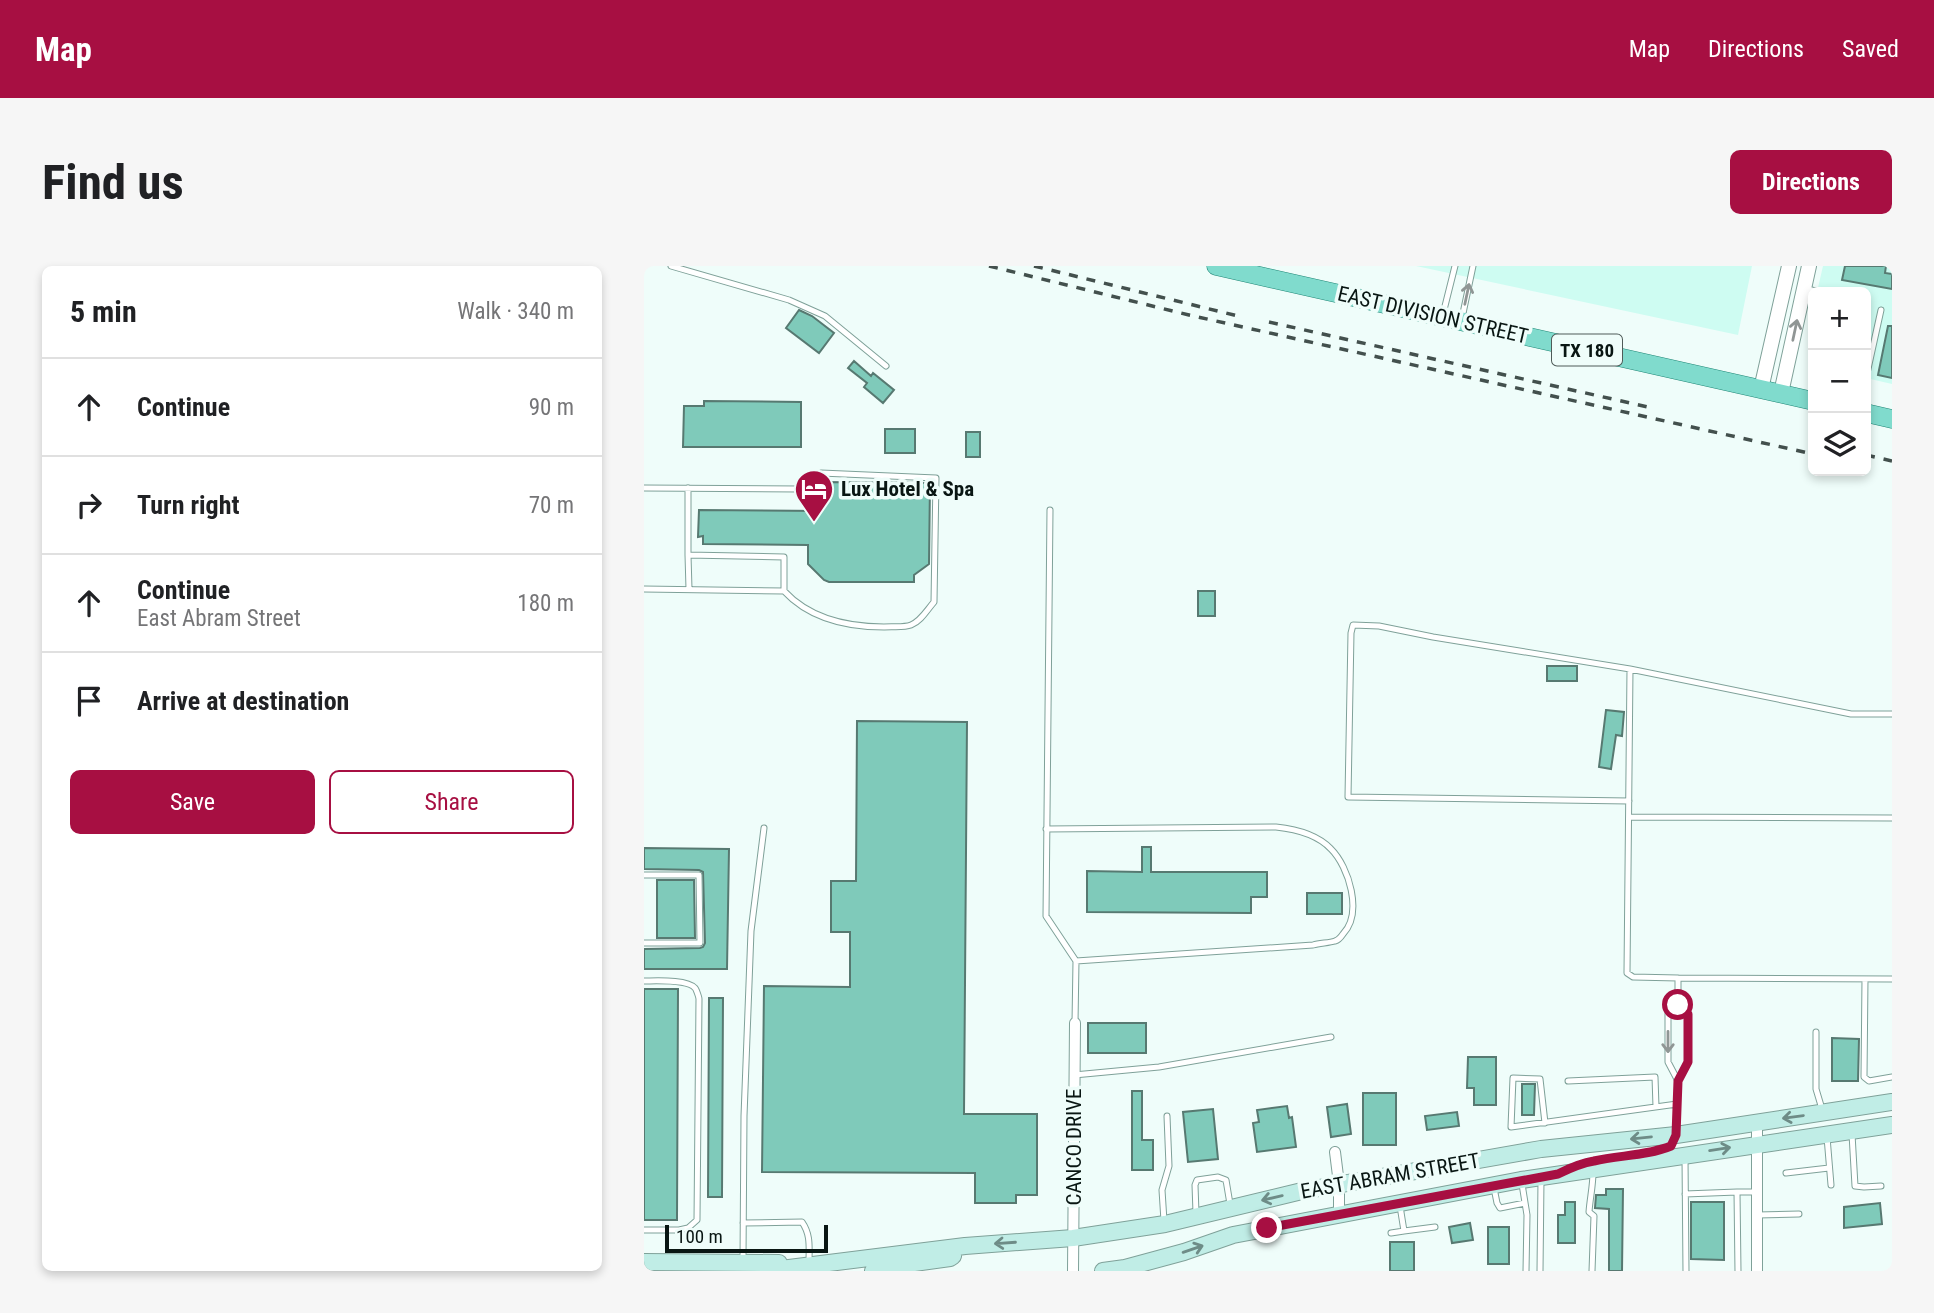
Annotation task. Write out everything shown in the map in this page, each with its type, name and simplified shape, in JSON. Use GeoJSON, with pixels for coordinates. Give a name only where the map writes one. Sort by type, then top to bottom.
{"type":"FeatureCollection","features":[{"type":"Feature","properties":{"kind":"main road","name":"EAST DIVISION STREET"},"geometry":{"type":"LineString","coordinates":[[1216,266],[1252,271],[1781,393],[1808,395]]}},
{"type":"Feature","properties":{"kind":"main road"},"geometry":{"type":"LineString","coordinates":[[1871,414],[1892,419]]}},
{"type":"Feature","properties":{"kind":"main road","name":"EAST ABRAM STREET"},"geometry":{"type":"LineString","coordinates":[[765,1271],[965,1245],[1073,1238],[1165,1224],[1339,1184],[1541,1149],[1676,1135],[1892,1102]]}},
{"type":"Feature","properties":{"kind":"main road","name":"EAST ABRAM STREET"},"geometry":{"type":"LineString","coordinates":[[1103,1271],[1125,1268],[1184,1252],[1233,1235],[1521,1180],[1892,1125]]}},
{"type":"Feature","properties":{"kind":"main road"},"geometry":{"type":"LineString","coordinates":[[1549,1175],[1595,1160],[1668,1148],[1676,1135]]}},
{"type":"Feature","properties":{"kind":"main road"},"geometry":{"type":"LineString","coordinates":[[873,1271],[878,1268],[950,1258],[965,1245]]}},
{"type":"Feature","properties":{"kind":"main road"},"geometry":{"type":"LineString","coordinates":[[644,1262],[809,1264]]}},
{"type":"Feature","properties":{"kind":"street"},"geometry":{"type":"LineString","coordinates":[[1761,388],[1789,266]]}},
{"type":"Feature","properties":{"kind":"street"},"geometry":{"type":"LineString","coordinates":[[1809,266],[1812,287]]}},
{"type":"Feature","properties":{"kind":"street"},"geometry":{"type":"LineString","coordinates":[[1781,393],[1808,303]]}},
{"type":"Feature","properties":{"kind":"street","name":"CANCO DRIVE"},"geometry":{"type":"LineString","coordinates":[[1073,1271],[1075,1023]]}},
{"type":"Feature","properties":{"kind":"street"},"geometry":{"type":"LineString","coordinates":[[1757,1122],[1757,1271]]}},
{"type":"Feature","properties":{"kind":"street"},"geometry":{"type":"LineString","coordinates":[[1335,1152],[1339,1214]]}},
{"type":"Feature","properties":{"kind":"lane"},"geometry":{"type":"LineString","coordinates":[[671,266],[789,300],[825,316],[886,366]]}},
{"type":"Feature","properties":{"kind":"lane"},"geometry":{"type":"LineString","coordinates":[[1443,317],[1455,266]]}},
{"type":"Feature","properties":{"kind":"lane"},"geometry":{"type":"LineString","coordinates":[[1461,321],[1473,266]]}},
{"type":"Feature","properties":{"kind":"lane"},"geometry":{"type":"LineString","coordinates":[[1871,355],[1881,310]]}},
{"type":"Feature","properties":{"kind":"lane"},"geometry":{"type":"LineString","coordinates":[[644,488],[799,489],[821,473],[936,478],[934,602],[916,622],[908,626],[858,627],[812,613],[795,603],[784,591],[784,557],[688,555]]}},
{"type":"Feature","properties":{"kind":"lane"},"geometry":{"type":"LineString","coordinates":[[688,488],[689,589]]}},
{"type":"Feature","properties":{"kind":"lane"},"geometry":{"type":"LineString","coordinates":[[1051,510],[1046,916],[1076,961],[1075,1023]]}},
{"type":"Feature","properties":{"kind":"lane"},"geometry":{"type":"LineString","coordinates":[[644,589],[784,591]]}},
{"type":"Feature","properties":{"kind":"lane"},"geometry":{"type":"LineString","coordinates":[[1629,801],[1348,797],[1353,625],[1379,626],[1630,669],[1851,714],[1892,714]]}},
{"type":"Feature","properties":{"kind":"lane"},"geometry":{"type":"LineString","coordinates":[[1630,669],[1627,973],[1633,977],[1892,979]]}},
{"type":"Feature","properties":{"kind":"lane"},"geometry":{"type":"LineString","coordinates":[[1629,817],[1892,818]]}},
{"type":"Feature","properties":{"kind":"lane"},"geometry":{"type":"LineString","coordinates":[[1046,829],[1276,827],[1297,830],[1331,848],[1349,882],[1353,918],[1337,941],[1300,946],[1076,961]]}},
{"type":"Feature","properties":{"kind":"lane"},"geometry":{"type":"LineString","coordinates":[[743,1262],[744,1116],[751,931],[764,828]]}},
{"type":"Feature","properties":{"kind":"lane"},"geometry":{"type":"LineString","coordinates":[[644,876],[699,875],[701,943],[644,943]]}},
{"type":"Feature","properties":{"kind":"lane"},"geometry":{"type":"LineString","coordinates":[[1676,1135],[1678,1081],[1688,1062],[1688,1014],[1678,1005],[1678,978]]}},
{"type":"Feature","properties":{"kind":"lane"},"geometry":{"type":"LineString","coordinates":[[1865,979],[1864,1077],[1869,1080],[1892,1077]]}},
{"type":"Feature","properties":{"kind":"lane"},"geometry":{"type":"LineString","coordinates":[[644,981],[680,982],[690,985],[696,988],[699,999],[697,1220],[688,1228],[679,1230],[644,1230]]}},
{"type":"Feature","properties":{"kind":"lane"},"geometry":{"type":"LineString","coordinates":[[1678,1005],[1668,1014],[1668,1062],[1678,1081]]}},
{"type":"Feature","properties":{"kind":"lane"},"geometry":{"type":"LineString","coordinates":[[1816,1032],[1816,1089],[1824,1112]]}},
{"type":"Feature","properties":{"kind":"lane"},"geometry":{"type":"LineString","coordinates":[[1074,1075],[1159,1067],[1331,1037]]}},
{"type":"Feature","properties":{"kind":"lane"},"geometry":{"type":"LineString","coordinates":[[1568,1081],[1656,1077],[1656,1107]]}},
{"type":"Feature","properties":{"kind":"lane"},"geometry":{"type":"LineString","coordinates":[[1545,1123],[1540,1079],[1513,1078],[1511,1128],[1677,1104]]}},
{"type":"Feature","properties":{"kind":"lane"},"geometry":{"type":"LineString","coordinates":[[1165,1224],[1162,1190],[1169,1166],[1167,1116]]}},
{"type":"Feature","properties":{"kind":"lane"},"geometry":{"type":"LineString","coordinates":[[1852,1131],[1855,1185],[1881,1186]]}},
{"type":"Feature","properties":{"kind":"lane"},"geometry":{"type":"LineString","coordinates":[[1826,1134],[1831,1185]]}},
{"type":"Feature","properties":{"kind":"lane"},"geometry":{"type":"LineString","coordinates":[[1685,1155],[1686,1271]]}},
{"type":"Feature","properties":{"kind":"lane"},"geometry":{"type":"LineString","coordinates":[[1786,1173],[1829,1168]]}},
{"type":"Feature","properties":{"kind":"lane"},"geometry":{"type":"LineString","coordinates":[[1592,1271],[1594,1216],[1590,1212],[1590,1195],[1594,1169]]}},
{"type":"Feature","properties":{"kind":"lane"},"geometry":{"type":"LineString","coordinates":[[1540,1271],[1549,1175]]}},
{"type":"Feature","properties":{"kind":"lane"},"geometry":{"type":"LineString","coordinates":[[1196,1217],[1197,1180],[1218,1177],[1226,1180],[1231,1208]]}},
{"type":"Feature","properties":{"kind":"lane"},"geometry":{"type":"LineString","coordinates":[[1521,1180],[1527,1215],[1525,1271]]}},
{"type":"Feature","properties":{"kind":"lane"},"geometry":{"type":"LineString","coordinates":[[1494,1185],[1500,1208],[1525,1203]]}},
{"type":"Feature","properties":{"kind":"lane"},"geometry":{"type":"LineString","coordinates":[[1737,1192],[1738,1271]]}},
{"type":"Feature","properties":{"kind":"lane"},"geometry":{"type":"LineString","coordinates":[[1685,1194],[1757,1192]]}},
{"type":"Feature","properties":{"kind":"lane"},"geometry":{"type":"LineString","coordinates":[[1399,1203],[1404,1231]]}},
{"type":"Feature","properties":{"kind":"lane"},"geometry":{"type":"LineString","coordinates":[[1757,1215],[1799,1214]]}},
{"type":"Feature","properties":{"kind":"lane"},"geometry":{"type":"LineString","coordinates":[[743,1223],[802,1222],[810,1239],[809,1264]]}},
{"type":"Feature","properties":{"kind":"lane"},"geometry":{"type":"LineString","coordinates":[[1391,1233],[1435,1227]]}},
{"type":"Feature","properties":{"kind":"shaded area"},"geometry":{"type":"Polygon","coordinates":[[[1416,266],[1752,266],[1738,335],[1416,266]]]}},
{"type":"Feature","properties":{"kind":"shaded area"},"geometry":{"type":"Polygon","coordinates":[[[1823,266],[1892,266],[1892,384],[1871,379],[1871,287],[1818,287],[1823,266]]]}},
{"type":"Feature","properties":{"kind":"building"},"geometry":{"type":"Polygon","coordinates":[[[1845,266],[1886,266],[1885,273],[1892,274],[1892,289],[1842,280],[1845,266]]]}},
{"type":"Feature","properties":{"kind":"building"},"geometry":{"type":"Polygon","coordinates":[[[799,310],[812,316],[834,333],[819,353],[786,328],[799,310]]]}},
{"type":"Feature","properties":{"kind":"building"},"geometry":{"type":"Polygon","coordinates":[[[1888,326],[1892,326],[1892,378],[1878,375],[1888,326]]]}},
{"type":"Feature","properties":{"kind":"building"},"geometry":{"type":"Polygon","coordinates":[[[854,361],[871,376],[873,373],[894,390],[883,403],[864,387],[867,383],[848,368],[854,361]]]}},
{"type":"Feature","properties":{"kind":"building"},"geometry":{"type":"Polygon","coordinates":[[[704,401],[801,402],[801,447],[683,447],[684,406],[704,406],[704,401]]]}},
{"type":"Feature","properties":{"kind":"building"},"geometry":{"type":"Polygon","coordinates":[[[885,429],[915,429],[915,453],[885,453],[885,429]]]}},
{"type":"Feature","properties":{"kind":"building"},"geometry":{"type":"Polygon","coordinates":[[[966,432],[980,432],[980,457],[966,457],[966,432]]]}},
{"type":"Feature","properties":{"kind":"building","name":"Lux Hotel & Spa"},"geometry":{"type":"Polygon","coordinates":[[[821,482],[930,483],[929,564],[914,575],[914,582],[829,582],[808,564],[808,545],[703,544],[703,536],[698,537],[699,510],[822,511],[821,482]]]}},
{"type":"Feature","properties":{"kind":"building"},"geometry":{"type":"Polygon","coordinates":[[[1198,591],[1215,591],[1215,616],[1198,616],[1198,591]]]}},
{"type":"Feature","properties":{"kind":"building"},"geometry":{"type":"Polygon","coordinates":[[[1547,666],[1577,666],[1577,681],[1547,681],[1547,666]]]}},
{"type":"Feature","properties":{"kind":"building"},"geometry":{"type":"Polygon","coordinates":[[[1606,710],[1624,712],[1622,736],[1616,735],[1611,769],[1599,767],[1606,710]]]}},
{"type":"Feature","properties":{"kind":"building"},"geometry":{"type":"Polygon","coordinates":[[[857,721],[967,722],[964,1114],[1037,1114],[1037,1195],[1016,1195],[1016,1203],[975,1203],[975,1173],[762,1172],[764,986],[850,987],[850,932],[831,932],[831,881],[856,881],[857,721]]]}},
{"type":"Feature","properties":{"kind":"building"},"geometry":{"type":"Polygon","coordinates":[[[1142,847],[1151,847],[1151,872],[1267,872],[1267,897],[1251,897],[1251,913],[1087,912],[1087,871],[1142,872],[1142,847]]]}},
{"type":"Feature","properties":{"kind":"building"},"geometry":{"type":"Polygon","coordinates":[[[644,848],[729,849],[727,969],[644,969],[644,949],[700,948],[705,943],[703,872],[644,869],[644,848]]]}},
{"type":"Feature","properties":{"kind":"building"},"geometry":{"type":"Polygon","coordinates":[[[657,880],[694,880],[695,938],[657,938],[657,880]]]}},
{"type":"Feature","properties":{"kind":"building"},"geometry":{"type":"Polygon","coordinates":[[[1307,893],[1342,893],[1342,914],[1307,914],[1307,893]]]}},
{"type":"Feature","properties":{"kind":"building"},"geometry":{"type":"Polygon","coordinates":[[[644,989],[678,989],[677,1220],[644,1220],[644,989]]]}},
{"type":"Feature","properties":{"kind":"building"},"geometry":{"type":"Polygon","coordinates":[[[709,998],[723,998],[722,1197],[708,1197],[709,998]]]}},
{"type":"Feature","properties":{"kind":"building"},"geometry":{"type":"Polygon","coordinates":[[[1088,1023],[1146,1023],[1146,1053],[1088,1053],[1088,1023]]]}},
{"type":"Feature","properties":{"kind":"building"},"geometry":{"type":"Polygon","coordinates":[[[1832,1038],[1859,1039],[1858,1081],[1832,1081],[1832,1038]]]}},
{"type":"Feature","properties":{"kind":"building"},"geometry":{"type":"Polygon","coordinates":[[[1468,1057],[1496,1057],[1496,1105],[1474,1105],[1474,1088],[1467,1088],[1468,1057]]]}},
{"type":"Feature","properties":{"kind":"building"},"geometry":{"type":"Polygon","coordinates":[[[1522,1084],[1535,1084],[1534,1115],[1522,1115],[1522,1084]]]}},
{"type":"Feature","properties":{"kind":"building"},"geometry":{"type":"Polygon","coordinates":[[[1132,1091],[1142,1091],[1142,1140],[1153,1140],[1153,1170],[1132,1170],[1132,1091]]]}},
{"type":"Feature","properties":{"kind":"building"},"geometry":{"type":"Polygon","coordinates":[[[1363,1093],[1396,1093],[1396,1145],[1363,1145],[1363,1093]]]}},
{"type":"Feature","properties":{"kind":"building"},"geometry":{"type":"Polygon","coordinates":[[[1347,1104],[1351,1134],[1331,1137],[1327,1107],[1347,1104]]]}},
{"type":"Feature","properties":{"kind":"building"},"geometry":{"type":"Polygon","coordinates":[[[1287,1106],[1289,1118],[1292,1117],[1296,1147],[1257,1152],[1253,1123],[1259,1122],[1257,1110],[1287,1106]]]}},
{"type":"Feature","properties":{"kind":"building"},"geometry":{"type":"Polygon","coordinates":[[[1213,1109],[1218,1159],[1188,1162],[1183,1112],[1213,1109]]]}},
{"type":"Feature","properties":{"kind":"building"},"geometry":{"type":"Polygon","coordinates":[[[1457,1112],[1459,1126],[1427,1130],[1425,1116],[1457,1112]]]}},
{"type":"Feature","properties":{"kind":"building"},"geometry":{"type":"Polygon","coordinates":[[[1606,1189],[1623,1189],[1622,1271],[1609,1271],[1609,1209],[1595,1208],[1596,1195],[1606,1195],[1606,1189]]]}},
{"type":"Feature","properties":{"kind":"building"},"geometry":{"type":"Polygon","coordinates":[[[1565,1202],[1575,1202],[1575,1243],[1558,1243],[1558,1215],[1565,1215],[1565,1202]]]}},
{"type":"Feature","properties":{"kind":"building"},"geometry":{"type":"Polygon","coordinates":[[[1691,1202],[1724,1202],[1724,1260],[1691,1259],[1691,1202]]]}},
{"type":"Feature","properties":{"kind":"building"},"geometry":{"type":"Polygon","coordinates":[[[1880,1203],[1882,1224],[1844,1228],[1844,1207],[1880,1203]]]}},
{"type":"Feature","properties":{"kind":"building"},"geometry":{"type":"Polygon","coordinates":[[[1470,1223],[1473,1240],[1452,1243],[1449,1227],[1470,1223]]]}},
{"type":"Feature","properties":{"kind":"building"},"geometry":{"type":"Polygon","coordinates":[[[1488,1227],[1509,1227],[1509,1264],[1488,1264],[1488,1227]]]}},
{"type":"Feature","properties":{"kind":"building"},"geometry":{"type":"Polygon","coordinates":[[[1390,1242],[1414,1242],[1414,1271],[1390,1271],[1390,1242]]]}},
{"type":"Feature","properties":{"kind":"railway"},"geometry":{"type":"LineString","coordinates":[[989,266],[1189,315],[1808,453]]}},
{"type":"Feature","properties":{"kind":"railway"},"geometry":{"type":"LineString","coordinates":[[1034,266],[1238,316]]}},
{"type":"Feature","properties":{"kind":"railway"},"geometry":{"type":"LineString","coordinates":[[1269,322],[1648,407]]}},
{"type":"Feature","properties":{"kind":"railway"},"geometry":{"type":"LineString","coordinates":[[1871,456],[1892,461]]}},
{"type":"Feature","properties":{"kind":"place","name":"Lux Hotel & Spa"},"geometry":{"type":"Point","coordinates":[814,523]}},
{"type":"Feature","properties":{"kind":"route"},"geometry":{"type":"LineString","coordinates":[[1267,1228],[1558,1174],[1575,1165],[1595,1160],[1671,1146],[1676,1135],[1678,1081],[1688,1062],[1688,1014],[1678,1005]]}}]}
